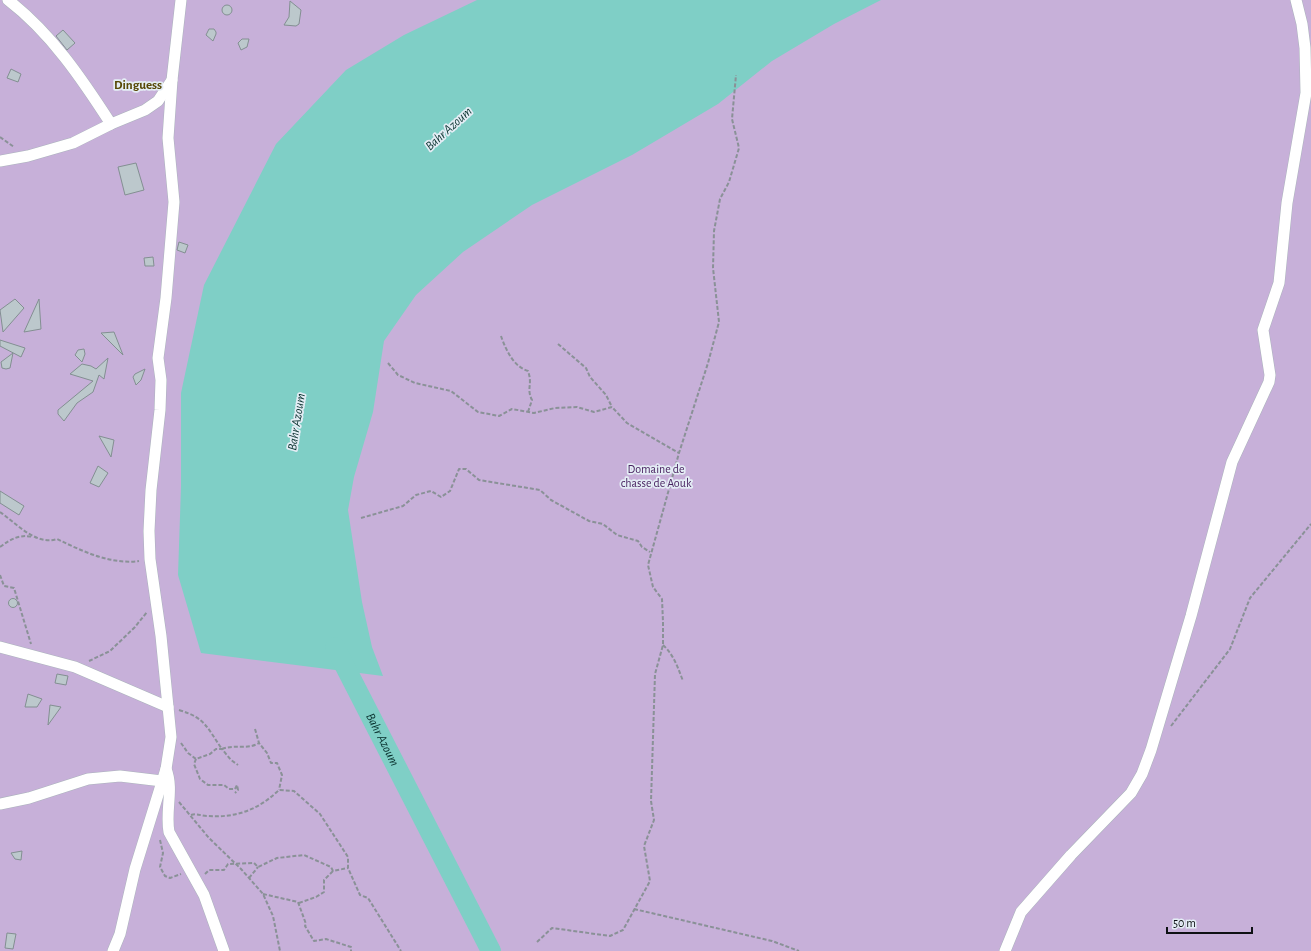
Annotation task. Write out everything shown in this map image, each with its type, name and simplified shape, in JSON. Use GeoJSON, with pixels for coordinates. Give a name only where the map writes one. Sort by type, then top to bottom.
{"type":"FeatureCollection","features":[{"type":"Feature","properties":{"kind":"street"},"geometry":{"type":"LineString","coordinates":[[8,0],[39,26],[55,44],[111,124]]}},
{"type":"Feature","properties":{"kind":"street"},"geometry":{"type":"LineString","coordinates":[[113,951],[120,934],[135,869],[166,769],[171,726],[150,559],[151,490],[160,410],[161,380],[158,358],[164,314],[174,202],[168,138],[172,80],[181,0]]}},
{"type":"Feature","properties":{"kind":"street"},"geometry":{"type":"LineString","coordinates":[[1005,951],[1021,912],[1071,855],[1131,793],[1142,774],[1151,750],[1191,616],[1232,462],[1269,382],[1270,375],[1263,330],[1279,283],[1287,203],[1306,93],[1305,48],[1302,24],[1296,0]]}},
{"type":"Feature","properties":{"kind":"street"},"geometry":{"type":"LineString","coordinates":[[0,161],[28,156],[73,143],[111,124],[145,110],[158,101],[172,80]]}},
{"type":"Feature","properties":{"kind":"street"},"geometry":{"type":"LineString","coordinates":[[0,647],[75,667],[168,707]]}},
{"type":"Feature","properties":{"kind":"street"},"geometry":{"type":"LineString","coordinates":[[166,769],[169,781],[167,821],[170,832],[204,895],[224,951]]}},
{"type":"Feature","properties":{"kind":"street"},"geometry":{"type":"LineString","coordinates":[[0,804],[29,798],[88,779],[120,776],[162,781]]}},
{"type":"Feature","properties":{"kind":"path"},"geometry":{"type":"LineString","coordinates":[[537,942],[552,928],[610,936],[623,930],[650,880],[644,846],[654,820],[651,801],[655,674],[663,645],[662,599],[653,587],[648,565],[650,552],[679,453],[698,397],[718,322],[713,268],[714,231],[720,199],[729,182],[739,148],[732,119],[736,75]]}},
{"type":"Feature","properties":{"kind":"path"},"geometry":{"type":"LineString","coordinates":[[501,336],[505,348],[519,368],[528,371],[532,380],[528,393],[532,400],[528,412]]}},
{"type":"Feature","properties":{"kind":"path"},"geometry":{"type":"LineString","coordinates":[[558,344],[586,368],[590,377],[606,395],[612,407],[627,423],[679,453]]}},
{"type":"Feature","properties":{"kind":"path"},"geometry":{"type":"LineString","coordinates":[[388,363],[398,375],[415,383],[451,391],[478,412],[499,416],[512,409],[534,413],[554,408],[577,407],[594,412],[612,407]]}},
{"type":"Feature","properties":{"kind":"path"},"geometry":{"type":"LineString","coordinates":[[361,518],[402,506],[416,495],[431,491],[441,497],[450,491],[459,469],[466,469],[480,480],[540,490],[551,500],[589,521],[603,524],[617,535],[638,541],[642,547],[650,552]]}},
{"type":"Feature","properties":{"kind":"path"},"geometry":{"type":"LineString","coordinates":[[0,512],[34,537]]}},
{"type":"Feature","properties":{"kind":"path"},"geometry":{"type":"LineString","coordinates":[[1170,727],[1230,649],[1250,598],[1311,524]]}},
{"type":"Feature","properties":{"kind":"path"},"geometry":{"type":"LineString","coordinates":[[0,547],[10,539],[23,535],[52,540],[57,538],[78,549],[124,563],[150,559]]}},
{"type":"Feature","properties":{"kind":"path"},"geometry":{"type":"LineString","coordinates":[[0,576],[4,586],[14,588],[34,657]]}},
{"type":"Feature","properties":{"kind":"path"},"geometry":{"type":"LineString","coordinates":[[75,667],[110,651],[135,627],[156,600]]}},
{"type":"Feature","properties":{"kind":"path"},"geometry":{"type":"LineString","coordinates":[[663,645],[670,651],[683,681]]}},
{"type":"Feature","properties":{"kind":"path"},"geometry":{"type":"LineString","coordinates":[[168,707],[194,714],[213,733],[222,749],[231,760],[238,765]]}},
{"type":"Feature","properties":{"kind":"path"},"geometry":{"type":"LineString","coordinates":[[171,726],[179,733],[180,743],[188,753],[196,759]]}},
{"type":"Feature","properties":{"kind":"path"},"geometry":{"type":"LineString","coordinates":[[191,815],[207,816],[245,813],[266,803],[279,790],[282,775],[277,763],[271,763],[267,753],[259,743],[255,729]]}},
{"type":"Feature","properties":{"kind":"path"},"geometry":{"type":"LineString","coordinates":[[196,759],[210,754],[216,749],[228,747],[252,748],[259,743]]}},
{"type":"Feature","properties":{"kind":"path"},"geometry":{"type":"LineString","coordinates":[[196,759],[194,764],[200,779],[208,784],[224,785],[229,789],[235,789],[237,785],[238,790],[235,793]]}},
{"type":"Feature","properties":{"kind":"path"},"geometry":{"type":"LineString","coordinates":[[279,790],[294,791],[320,814],[348,857],[348,868],[360,895],[368,898],[401,951]]}},
{"type":"Feature","properties":{"kind":"path"},"geometry":{"type":"LineString","coordinates":[[169,791],[191,815],[208,838],[235,863],[263,894],[273,916],[280,951]]}},
{"type":"Feature","properties":{"kind":"path"},"geometry":{"type":"LineString","coordinates":[[170,832],[159,839],[163,853],[160,867],[165,876],[170,878],[191,871],[204,874],[209,870],[224,870],[228,864],[235,863],[254,863],[258,867]]}},
{"type":"Feature","properties":{"kind":"path"},"geometry":{"type":"LineString","coordinates":[[249,878],[258,867],[277,858],[304,855],[331,868],[333,871]]}},
{"type":"Feature","properties":{"kind":"path"},"geometry":{"type":"LineString","coordinates":[[263,894],[299,903],[316,898],[324,892],[324,880],[333,871],[348,868]]}},
{"type":"Feature","properties":{"kind":"path"},"geometry":{"type":"LineString","coordinates":[[299,903],[306,924],[305,926],[314,941],[326,939],[351,947],[351,951]]}},
{"type":"Feature","properties":{"kind":"path"},"geometry":{"type":"LineString","coordinates":[[634,909],[772,941],[799,951]]}},
{"type":"Feature","properties":{"kind":"green space","name":"Domaine de chasse de Aouk"},"geometry":{"type":"Polygon","coordinates":[[[0,0],[1311,0],[1311,951],[0,951],[0,0]]]}},
{"type":"Feature","properties":{"kind":"water"},"geometry":{"type":"Polygon","coordinates":[[[477,0],[881,0],[834,24],[772,61],[718,104],[632,155],[532,205],[463,252],[416,295],[384,341],[373,412],[354,477],[348,510],[362,602],[372,647],[383,676],[201,653],[178,575],[181,487],[181,393],[204,285],[276,144],[346,70],[404,35],[477,0]]]}},
{"type":"Feature","properties":{"kind":"building"},"geometry":{"type":"Polygon","coordinates":[[[290,1],[301,10],[299,24],[296,26],[284,25],[289,17],[290,1]]]}},
{"type":"Feature","properties":{"kind":"building"},"geometry":{"type":"Polygon","coordinates":[[[227,5],[232,10],[227,15],[222,10],[227,5]]]}},
{"type":"Feature","properties":{"kind":"building"},"geometry":{"type":"Polygon","coordinates":[[[209,29],[214,29],[216,32],[213,41],[206,35],[209,29]]]}},
{"type":"Feature","properties":{"kind":"building"},"geometry":{"type":"Polygon","coordinates":[[[63,30],[75,43],[67,50],[56,36],[63,30]]]}},
{"type":"Feature","properties":{"kind":"building"},"geometry":{"type":"Polygon","coordinates":[[[242,39],[249,39],[247,47],[241,50],[238,43],[242,39]]]}},
{"type":"Feature","properties":{"kind":"building"},"geometry":{"type":"Polygon","coordinates":[[[11,69],[21,74],[18,82],[7,78],[11,69]]]}},
{"type":"Feature","properties":{"kind":"building"},"geometry":{"type":"Polygon","coordinates":[[[136,163],[144,190],[125,195],[118,167],[136,163]]]}},
{"type":"Feature","properties":{"kind":"building"},"geometry":{"type":"Polygon","coordinates":[[[179,242],[188,245],[185,253],[177,250],[179,242]]]}},
{"type":"Feature","properties":{"kind":"building"},"geometry":{"type":"Polygon","coordinates":[[[153,257],[154,266],[145,266],[144,258],[153,257]]]}},
{"type":"Feature","properties":{"kind":"building"},"geometry":{"type":"Polygon","coordinates":[[[15,299],[24,308],[3,332],[0,310],[15,299]]]}},
{"type":"Feature","properties":{"kind":"building"},"geometry":{"type":"Polygon","coordinates":[[[39,299],[41,329],[24,332],[39,299]]]}},
{"type":"Feature","properties":{"kind":"building"},"geometry":{"type":"Polygon","coordinates":[[[114,332],[123,355],[101,333],[114,332]]]}},
{"type":"Feature","properties":{"kind":"building"},"geometry":{"type":"Polygon","coordinates":[[[0,340],[25,348],[21,357],[0,346],[0,340]]]}},
{"type":"Feature","properties":{"kind":"building"},"geometry":{"type":"Polygon","coordinates":[[[84,349],[85,354],[82,362],[75,355],[78,350],[84,349]]]}},
{"type":"Feature","properties":{"kind":"building"},"geometry":{"type":"Polygon","coordinates":[[[13,353],[10,368],[2,368],[1,362],[13,353]]]}},
{"type":"Feature","properties":{"kind":"building"},"geometry":{"type":"Polygon","coordinates":[[[108,358],[104,379],[99,375],[93,392],[77,403],[64,421],[58,414],[58,410],[93,381],[70,374],[82,364],[96,369],[108,358]]]}},
{"type":"Feature","properties":{"kind":"building"},"geometry":{"type":"Polygon","coordinates":[[[145,369],[141,380],[136,385],[133,377],[135,374],[145,369]]]}},
{"type":"Feature","properties":{"kind":"building"},"geometry":{"type":"Polygon","coordinates":[[[99,436],[114,440],[111,457],[99,436]]]}},
{"type":"Feature","properties":{"kind":"building"},"geometry":{"type":"Polygon","coordinates":[[[98,466],[108,473],[99,487],[90,483],[98,466]]]}},
{"type":"Feature","properties":{"kind":"building"},"geometry":{"type":"Polygon","coordinates":[[[0,491],[24,506],[19,515],[0,503],[0,491]]]}},
{"type":"Feature","properties":{"kind":"building"},"geometry":{"type":"Polygon","coordinates":[[[13,598],[18,603],[13,608],[8,603],[13,598]]]}},
{"type":"Feature","properties":{"kind":"building"},"geometry":{"type":"Polygon","coordinates":[[[57,674],[68,676],[66,685],[55,683],[57,674]]]}},
{"type":"Feature","properties":{"kind":"building"},"geometry":{"type":"Polygon","coordinates":[[[28,694],[42,699],[37,707],[25,707],[28,694]]]}},
{"type":"Feature","properties":{"kind":"building"},"geometry":{"type":"Polygon","coordinates":[[[50,705],[61,707],[48,725],[50,705]]]}},
{"type":"Feature","properties":{"kind":"building"},"geometry":{"type":"Polygon","coordinates":[[[22,851],[21,860],[15,859],[11,853],[22,851]]]}},
{"type":"Feature","properties":{"kind":"building"},"geometry":{"type":"Polygon","coordinates":[[[7,933],[16,934],[13,949],[5,948],[7,933]]]}},
{"type":"Feature","properties":{"kind":"waterway","name":"Bahr Azoum"},"geometry":{"type":"LineString","coordinates":[[335,647],[491,951]]}},
{"type":"Feature","properties":{"kind":"district","name":"Dinguess"},"geometry":{"type":"Point","coordinates":[138,85]}}]}
